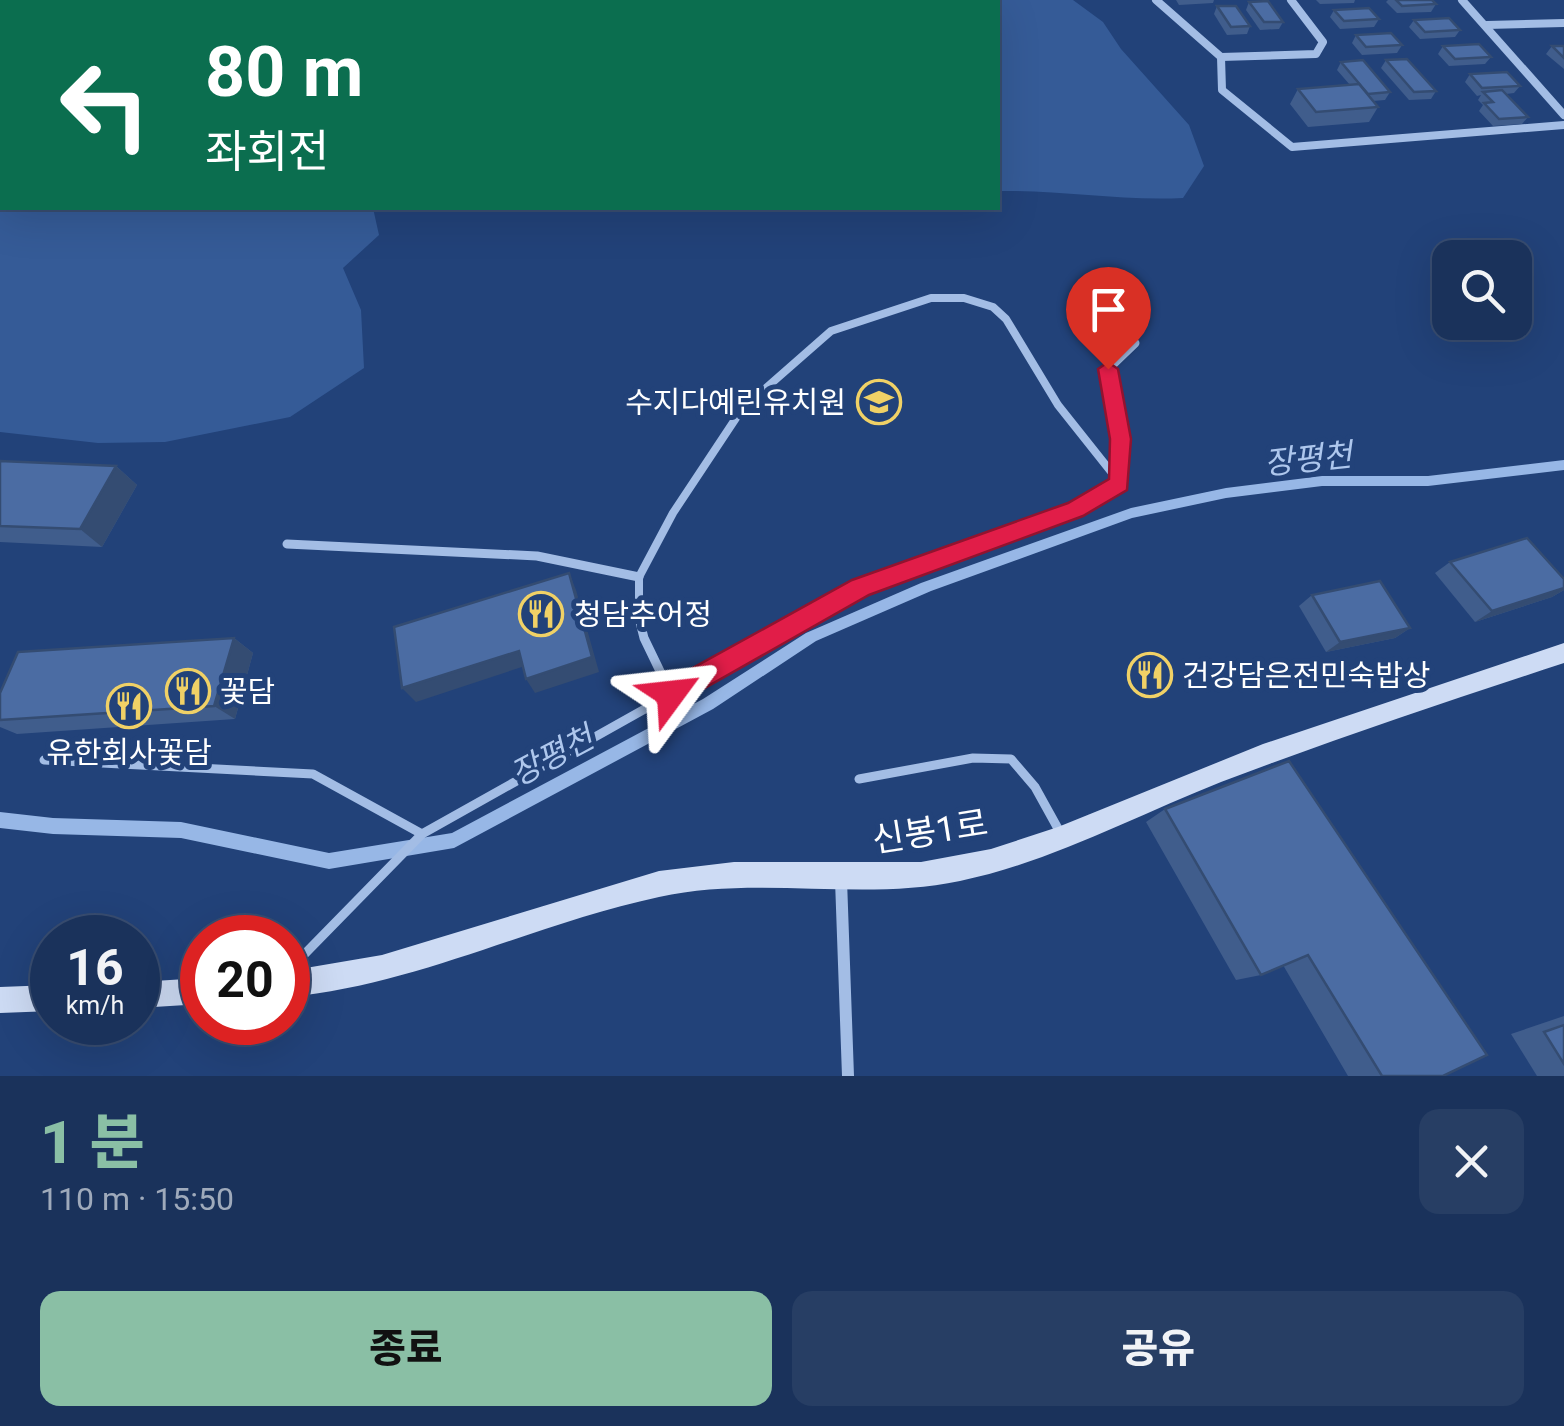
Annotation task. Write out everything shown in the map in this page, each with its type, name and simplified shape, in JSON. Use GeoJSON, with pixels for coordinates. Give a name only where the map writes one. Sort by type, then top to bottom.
{"type":"FeatureCollection","features":[{"type":"Feature","properties":{"kind":"street"},"geometry":{"type":"LineString","coordinates":[[1156,0],[1221,57],[1316,54],[1323,42],[1291,0]]}},
{"type":"Feature","properties":{"kind":"street"},"geometry":{"type":"LineString","coordinates":[[1462,0],[1564,115]]}},
{"type":"Feature","properties":{"kind":"street"},"geometry":{"type":"LineString","coordinates":[[1487,25],[1564,23]]}},
{"type":"Feature","properties":{"kind":"street"},"geometry":{"type":"LineString","coordinates":[[1221,57],[1222,90],[1292,147],[1310,149],[1564,125]]}},
{"type":"Feature","properties":{"kind":"street"},"geometry":{"type":"LineString","coordinates":[[1120,483],[1120,439],[1108,369],[1135,343]]}},
{"type":"Feature","properties":{"kind":"street"},"geometry":{"type":"LineString","coordinates":[[286,544],[537,556],[639,576]]}},
{"type":"Feature","properties":{"kind":"street","name":"신봉1로"},"geometry":{"type":"LineString","coordinates":[[310,979],[472,944],[548,914],[672,881],[744,872],[841,880],[960,869],[1225,769],[1564,653]]}},
{"type":"Feature","properties":{"kind":"street"},"geometry":{"type":"LineString","coordinates":[[841,880],[848,1076]]}},
{"type":"Feature","properties":{"kind":"street"},"geometry":{"type":"LineString","coordinates":[[0,1000],[30,999]]}},
{"type":"Feature","properties":{"kind":"lane"},"geometry":{"type":"LineString","coordinates":[[310,950],[422,834],[861,588],[1076,510],[1120,483],[1058,405],[1006,318],[993,307],[964,298],[932,298],[832,331],[742,409],[672,513],[639,576],[636,604],[644,638],[671,694]]}},
{"type":"Feature","properties":{"kind":"lane"},"geometry":{"type":"LineString","coordinates":[[859,778],[973,758],[1011,759],[1035,788],[1061,834]]}},
{"type":"Feature","properties":{"kind":"lane"},"geometry":{"type":"LineString","coordinates":[[44,760],[312,774],[422,834]]}},
{"type":"Feature","properties":{"kind":"shaded area"},"geometry":{"type":"Polygon","coordinates":[[[1000,0],[1073,0],[1103,22],[1121,49],[1189,125],[1204,166],[1183,198],[1000,191],[1000,0]]]}},
{"type":"Feature","properties":{"kind":"shaded area"},"geometry":{"type":"Polygon","coordinates":[[[0,210],[373,210],[379,235],[343,268],[361,310],[364,368],[290,417],[165,442],[98,443],[0,432],[0,210]]]}},
{"type":"Feature","properties":{"kind":"building"},"geometry":{"type":"Polygon","coordinates":[[[1396,0],[1432,0],[1436,4],[1402,6],[1396,0]]]}},
{"type":"Feature","properties":{"kind":"building"},"geometry":{"type":"Polygon","coordinates":[[[1268,1],[1283,22],[1264,22],[1249,2],[1268,1]]]}},
{"type":"Feature","properties":{"kind":"building"},"geometry":{"type":"Polygon","coordinates":[[[1217,6],[1236,6],[1250,26],[1231,27],[1217,6]]]}},
{"type":"Feature","properties":{"kind":"building"},"geometry":{"type":"Polygon","coordinates":[[[1369,8],[1379,19],[1344,21],[1334,10],[1369,8]]]}},
{"type":"Feature","properties":{"kind":"building"},"geometry":{"type":"Polygon","coordinates":[[[1449,18],[1460,30],[1425,32],[1414,20],[1449,18]]]}},
{"type":"Feature","properties":{"kind":"building"},"geometry":{"type":"Polygon","coordinates":[[[1391,33],[1402,45],[1366,47],[1356,35],[1391,33]]]}},
{"type":"Feature","properties":{"kind":"building"},"geometry":{"type":"Polygon","coordinates":[[[1479,44],[1491,57],[1455,59],[1443,46],[1479,44]]]}},
{"type":"Feature","properties":{"kind":"building"},"geometry":{"type":"Polygon","coordinates":[[[1552,46],[1564,46],[1564,58],[1552,46]]]}},
{"type":"Feature","properties":{"kind":"building"},"geometry":{"type":"Polygon","coordinates":[[[1407,59],[1436,91],[1414,92],[1386,60],[1407,59]]]}},
{"type":"Feature","properties":{"kind":"building"},"geometry":{"type":"Polygon","coordinates":[[[1363,60],[1390,92],[1368,94],[1341,62],[1363,60]]]}},
{"type":"Feature","properties":{"kind":"building"},"geometry":{"type":"Polygon","coordinates":[[[1507,72],[1520,86],[1482,88],[1470,74],[1507,72]]]}},
{"type":"Feature","properties":{"kind":"building"},"geometry":{"type":"Polygon","coordinates":[[[1359,84],[1378,107],[1316,112],[1298,89],[1359,84]]]}},
{"type":"Feature","properties":{"kind":"building"},"geometry":{"type":"Polygon","coordinates":[[[1502,90],[1528,117],[1499,119],[1484,103],[1493,102],[1483,92],[1502,90]]]}},
{"type":"Feature","properties":{"kind":"building"},"geometry":{"type":"Polygon","coordinates":[[[0,461],[116,466],[80,529],[0,526],[0,461]]]}},
{"type":"Feature","properties":{"kind":"building"},"geometry":{"type":"Polygon","coordinates":[[[1527,538],[1564,579],[1564,588],[1492,611],[1450,562],[1527,538]]]}},
{"type":"Feature","properties":{"kind":"building"},"geometry":{"type":"Polygon","coordinates":[[[569,573],[592,657],[526,679],[519,651],[402,688],[394,627],[569,573]]]}},
{"type":"Feature","properties":{"kind":"building"},"geometry":{"type":"Polygon","coordinates":[[[1380,581],[1410,628],[1340,642],[1312,595],[1380,581]]]}},
{"type":"Feature","properties":{"kind":"building"},"geometry":{"type":"Polygon","coordinates":[[[234,638],[214,706],[0,720],[0,693],[18,652],[234,638]]]}},
{"type":"Feature","properties":{"kind":"building"},"geometry":{"type":"Polygon","coordinates":[[[1289,761],[1487,1055],[1443,1076],[1382,1076],[1308,955],[1261,975],[1165,809],[1289,761]]]}},
{"type":"Feature","properties":{"kind":"building"},"geometry":{"type":"Polygon","coordinates":[[[1564,1025],[1564,1064],[1544,1032],[1564,1025]]]}},
{"type":"Feature","properties":{"kind":"waterway","name":"장평천"},"geometry":{"type":"LineString","coordinates":[[0,820],[53,826],[181,830],[329,861],[454,840],[708,704],[811,637],[926,587],[1131,513],[1226,493],[1322,481],[1428,481],[1564,465]]}},
{"type":"Feature","properties":{"kind":"place","name":"수지다예린유치원"},"geometry":{"type":"Point","coordinates":[879,402]}},
{"type":"Feature","properties":{"kind":"place","name":"청담추어정"},"geometry":{"type":"Point","coordinates":[541,614]}},
{"type":"Feature","properties":{"kind":"place","name":"건강담은전민숙밥상"},"geometry":{"type":"Point","coordinates":[1150,675]}},
{"type":"Feature","properties":{"kind":"place","name":"꽃담"},"geometry":{"type":"Point","coordinates":[188,691]}},
{"type":"Feature","properties":{"kind":"place","name":"유한회사꽃담"},"geometry":{"type":"Point","coordinates":[129,706]}},
{"type":"Feature","properties":{"kind":"route"},"geometry":{"type":"LineString","coordinates":[[671,694],[861,588],[1076,510],[1120,483],[1120,439],[1108,369]]}}]}
